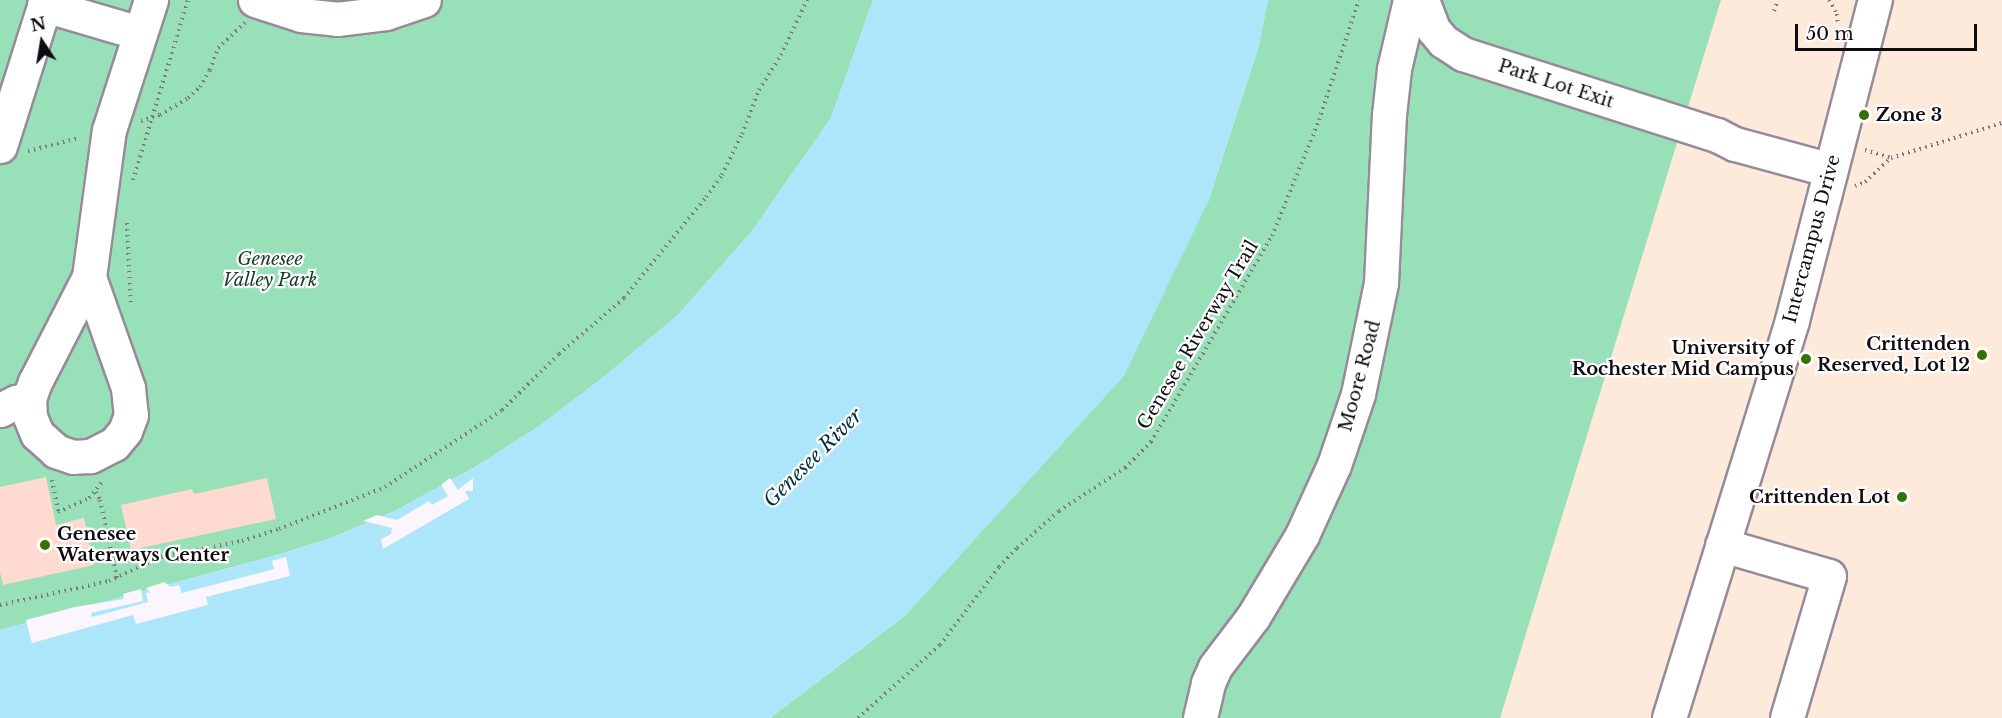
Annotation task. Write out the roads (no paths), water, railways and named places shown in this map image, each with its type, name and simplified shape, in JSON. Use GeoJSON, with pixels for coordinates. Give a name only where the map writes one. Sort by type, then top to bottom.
{"type":"FeatureCollection","features":[{"type":"Feature","properties":{"kind":"street"},"geometry":{"type":"LineString","coordinates":[[89,277],[131,397],[131,414],[125,431],[114,444],[99,453],[82,457],[65,455],[50,447],[37,434],[30,417],[15,405],[35,382],[89,277],[109,130],[151,0]]}},
{"type":"Feature","properties":{"kind":"street"},"geometry":{"type":"LineString","coordinates":[[260,2],[301,15],[337,19],[386,13],[424,0]]}},
{"type":"Feature","properties":{"kind":"street","name":"Moore Road"},"geometry":{"type":"LineString","coordinates":[[1200,718],[1203,699],[1215,667],[1262,602],[1310,518],[1334,465],[1358,394],[1381,283],[1389,115],[1394,69],[1410,0]]}},
{"type":"Feature","properties":{"kind":"street","name":"Park Lot Exit"},"geometry":{"type":"LineString","coordinates":[[1422,0],[1433,29],[1443,41],[1463,54],[1718,135],[1735,144],[1842,178]]}},
{"type":"Feature","properties":{"kind":"street","name":"Intercampus Drive"},"geometry":{"type":"LineString","coordinates":[[1669,718],[1792,320],[1842,178],[1875,0]]}},
{"type":"Feature","properties":{"kind":"street"},"geometry":{"type":"LineString","coordinates":[[11,150],[45,2],[140,33]]}},
{"type":"Feature","properties":{"kind":"street"},"geometry":{"type":"LineString","coordinates":[[1722,545],[1829,576],[1787,718]]}},
{"type":"Feature","properties":{"kind":"water","name":"Genesee River"},"geometry":{"type":"Polygon","coordinates":[[[873,0],[1268,0],[1258,49],[1208,202],[1124,376],[906,615],[770,718],[0,718],[0,630],[277,555],[331,538],[397,510],[475,467],[538,427],[600,380],[678,315],[752,231],[831,118],[873,0]]]}},
{"type":"Feature","properties":{"kind":"place","name":"Zone 3"},"geometry":{"type":"Point","coordinates":[1864,115]}},
{"type":"Feature","properties":{"kind":"place","name":"Crittenden Reserved, Lot 12"},"geometry":{"type":"Point","coordinates":[1982,355]}},
{"type":"Feature","properties":{"kind":"place","name":"University of Rochester Mid Campus"},"geometry":{"type":"Point","coordinates":[1806,359]}},
{"type":"Feature","properties":{"kind":"place","name":"Crittenden Lot"},"geometry":{"type":"Point","coordinates":[1902,497]}},
{"type":"Feature","properties":{"kind":"place","name":"Genesee Waterways Center"},"geometry":{"type":"Point","coordinates":[45,545]}},
{"type":"Feature","properties":{"kind":"park label","name":"Genesee Valley Park"},"geometry":{"type":"Point","coordinates":[270,270]}}]}
